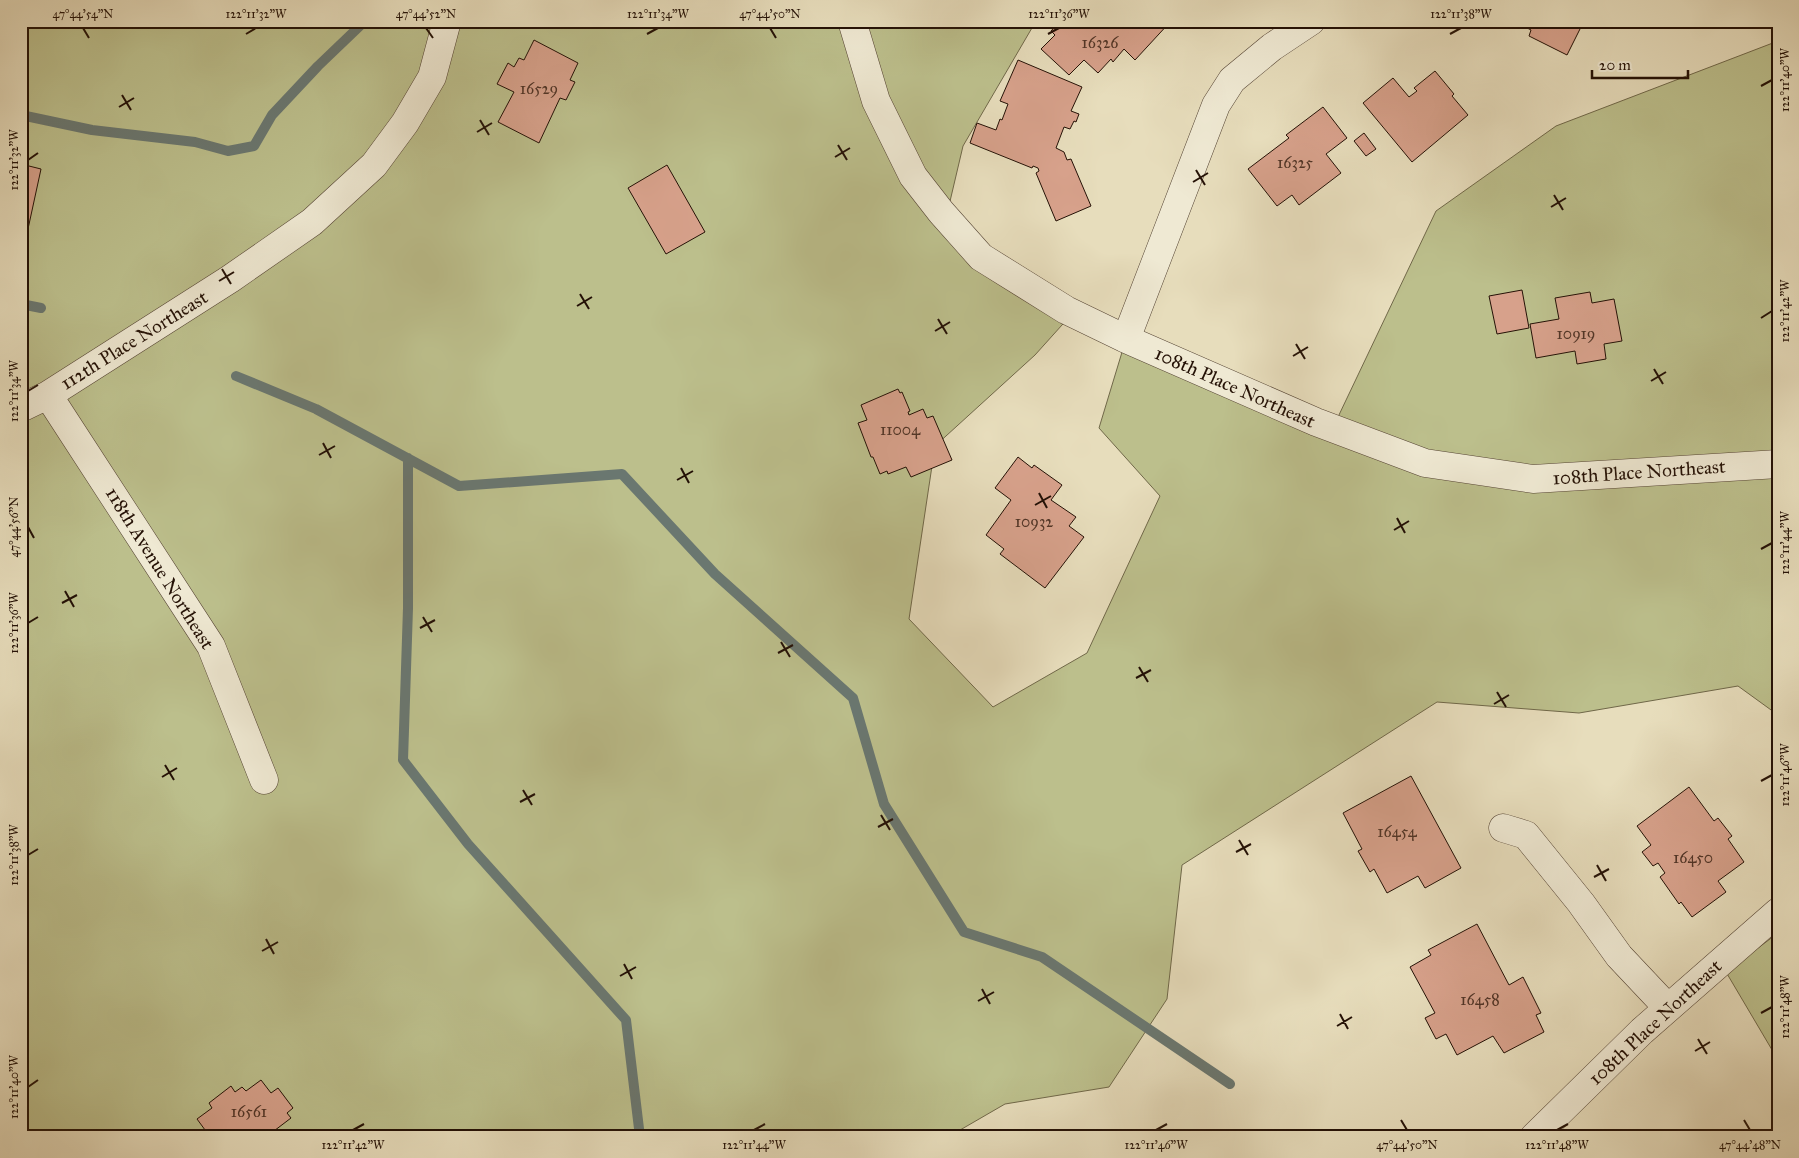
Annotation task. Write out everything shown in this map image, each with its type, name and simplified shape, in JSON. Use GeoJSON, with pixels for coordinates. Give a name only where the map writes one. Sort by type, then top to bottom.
{"type":"FeatureCollection","features":[{"type":"Feature","properties":{"kind":"street","name":"112th Place Northeast"},"geometry":{"type":"LineString","coordinates":[[21,408],[48,395],[230,278],[312,222],[374,165],[405,124],[432,77],[447,21]]}},
{"type":"Feature","properties":{"kind":"street","name":"108th Place Northeast"},"geometry":{"type":"LineString","coordinates":[[852,21],[876,102],[913,176],[941,212],[981,257],[1066,310],[1126,339],[1316,422],[1425,463],[1533,479],[1778,464]]}},
{"type":"Feature","properties":{"kind":"street"},"geometry":{"type":"LineString","coordinates":[[1126,339],[1216,105],[1232,80],[1272,48],[1311,21]]}},
{"type":"Feature","properties":{"kind":"street","name":"118th Avenue Northeast"},"geometry":{"type":"LineString","coordinates":[[48,395],[211,646],[264,780]]}},
{"type":"Feature","properties":{"kind":"street"},"geometry":{"type":"LineString","coordinates":[[1503,828],[1526,835],[1581,903],[1618,956],[1668,1008]]}},
{"type":"Feature","properties":{"kind":"street","name":"108th Place Northeast"},"geometry":{"type":"LineString","coordinates":[[1536,1136],[1642,1031],[1778,912]]}},
{"type":"Feature","properties":{"kind":"green space"},"geometry":{"type":"Polygon","coordinates":[[[21,21],[1036,21],[963,146],[943,231],[1080,305],[1035,355],[935,446],[909,619],[993,707],[1087,653],[1160,496],[1099,428],[1126,339],[1338,417],[1436,211],[1556,126],[1778,41],[1778,715],[1738,686],[1579,713],[1437,702],[1182,865],[1167,999],[1109,1087],[1005,1104],[948,1137],[21,1137],[21,21]]]}},
{"type":"Feature","properties":{"kind":"green space"},"geometry":{"type":"Polygon","coordinates":[[[1778,933],[1778,1060],[1726,972],[1778,933]]]}},
{"type":"Feature","properties":{"kind":"building"},"geometry":{"type":"Polygon","coordinates":[[[1060,21],[1171,21],[1135,60],[1124,49],[1113,62],[1111,59],[1098,73],[1084,60],[1069,75],[1041,49],[1055,35],[1051,31],[1060,21]]]}},
{"type":"Feature","properties":{"kind":"building"},"geometry":{"type":"Polygon","coordinates":[[[1514,21],[1584,21],[1567,55],[1529,36],[1531,30],[1514,21]]]}},
{"type":"Feature","properties":{"kind":"building"},"geometry":{"type":"Polygon","coordinates":[[[534,40],[578,63],[570,80],[575,82],[566,100],[560,98],[539,143],[498,122],[514,92],[497,84],[508,63],[514,67],[519,58],[524,60],[534,40]]]}},
{"type":"Feature","properties":{"kind":"building"},"geometry":{"type":"Polygon","coordinates":[[[1018,60],[1082,87],[1071,111],[1079,114],[1076,122],[1074,121],[1070,129],[1064,127],[1056,148],[1064,152],[1067,160],[1071,159],[1091,206],[1056,221],[1036,173],[1039,171],[1038,168],[1033,166],[1032,168],[970,143],[977,123],[996,130],[1000,119],[1002,120],[1008,104],[1000,101],[1018,60]]]}},
{"type":"Feature","properties":{"kind":"building"},"geometry":{"type":"Polygon","coordinates":[[[1435,71],[1468,115],[1412,162],[1363,103],[1393,78],[1409,97],[1417,91],[1414,88],[1435,71]]]}},
{"type":"Feature","properties":{"kind":"building"},"geometry":{"type":"Polygon","coordinates":[[[1323,107],[1347,138],[1326,154],[1341,173],[1299,205],[1292,195],[1277,206],[1248,169],[1289,138],[1286,135],[1323,107]]]}},
{"type":"Feature","properties":{"kind":"building"},"geometry":{"type":"Polygon","coordinates":[[[1364,133],[1376,149],[1366,156],[1354,141],[1364,133]]]}},
{"type":"Feature","properties":{"kind":"building"},"geometry":{"type":"Polygon","coordinates":[[[21,164],[41,169],[23,252],[21,252],[21,164]]]}},
{"type":"Feature","properties":{"kind":"building"},"geometry":{"type":"Polygon","coordinates":[[[667,165],[705,232],[666,254],[628,188],[667,165]]]}},
{"type":"Feature","properties":{"kind":"building"},"geometry":{"type":"Polygon","coordinates":[[[1522,290],[1529,328],[1497,334],[1489,296],[1522,290]]]}},
{"type":"Feature","properties":{"kind":"building"},"geometry":{"type":"Polygon","coordinates":[[[1590,292],[1592,303],[1614,299],[1622,341],[1604,344],[1606,359],[1577,364],[1575,351],[1536,358],[1530,324],[1559,319],[1555,298],[1590,292]]]}},
{"type":"Feature","properties":{"kind":"building"},"geometry":{"type":"Polygon","coordinates":[[[898,389],[900,393],[902,392],[910,411],[908,412],[909,415],[923,409],[927,418],[933,416],[952,460],[911,477],[906,467],[888,474],[887,471],[880,474],[873,457],[871,457],[858,423],[867,420],[861,405],[898,389]]]}},
{"type":"Feature","properties":{"kind":"building"},"geometry":{"type":"Polygon","coordinates":[[[1018,457],[1032,468],[1034,465],[1062,485],[1051,500],[1076,517],[1069,526],[1084,537],[1045,588],[1000,554],[1004,549],[986,535],[1011,500],[995,488],[1018,457]]]}},
{"type":"Feature","properties":{"kind":"building"},"geometry":{"type":"Polygon","coordinates":[[[1411,776],[1461,868],[1425,888],[1418,876],[1387,893],[1374,869],[1370,872],[1358,851],[1362,849],[1343,813],[1411,776]]]}},
{"type":"Feature","properties":{"kind":"building"},"geometry":{"type":"Polygon","coordinates":[[[1689,787],[1714,821],[1718,818],[1732,836],[1728,839],[1744,862],[1718,881],[1726,892],[1692,917],[1681,902],[1679,904],[1660,877],[1665,873],[1658,863],[1653,866],[1642,852],[1651,845],[1637,826],[1689,787]]]}},
{"type":"Feature","properties":{"kind":"building"},"geometry":{"type":"Polygon","coordinates":[[[1477,924],[1509,985],[1523,977],[1541,1013],[1536,1015],[1544,1032],[1504,1053],[1493,1036],[1457,1055],[1446,1034],[1436,1039],[1425,1018],[1435,1013],[1410,967],[1431,955],[1428,950],[1477,924]]]}},
{"type":"Feature","properties":{"kind":"building"},"geometry":{"type":"Polygon","coordinates":[[[261,1080],[271,1093],[278,1088],[293,1108],[287,1113],[291,1118],[266,1137],[263,1137],[260,1132],[254,1137],[204,1137],[208,1134],[197,1119],[212,1108],[209,1103],[231,1086],[235,1092],[242,1087],[246,1091],[261,1080]]]}},
{"type":"Feature","properties":{"kind":"waterway"},"geometry":{"type":"LineString","coordinates":[[21,115],[92,130],[195,142],[228,151],[254,146],[272,115],[318,66],[365,21]]}},
{"type":"Feature","properties":{"kind":"waterway"},"geometry":{"type":"LineString","coordinates":[[21,304],[41,308]]}},
{"type":"Feature","properties":{"kind":"waterway"},"geometry":{"type":"LineString","coordinates":[[236,376],[316,409],[459,486],[622,474],[715,574],[853,698],[884,804],[964,932],[1042,957],[1230,1084]]}},
{"type":"Feature","properties":{"kind":"waterway"},"geometry":{"type":"LineString","coordinates":[[408,458],[408,608],[403,760],[468,844],[626,1020],[640,1137]]}}]}
